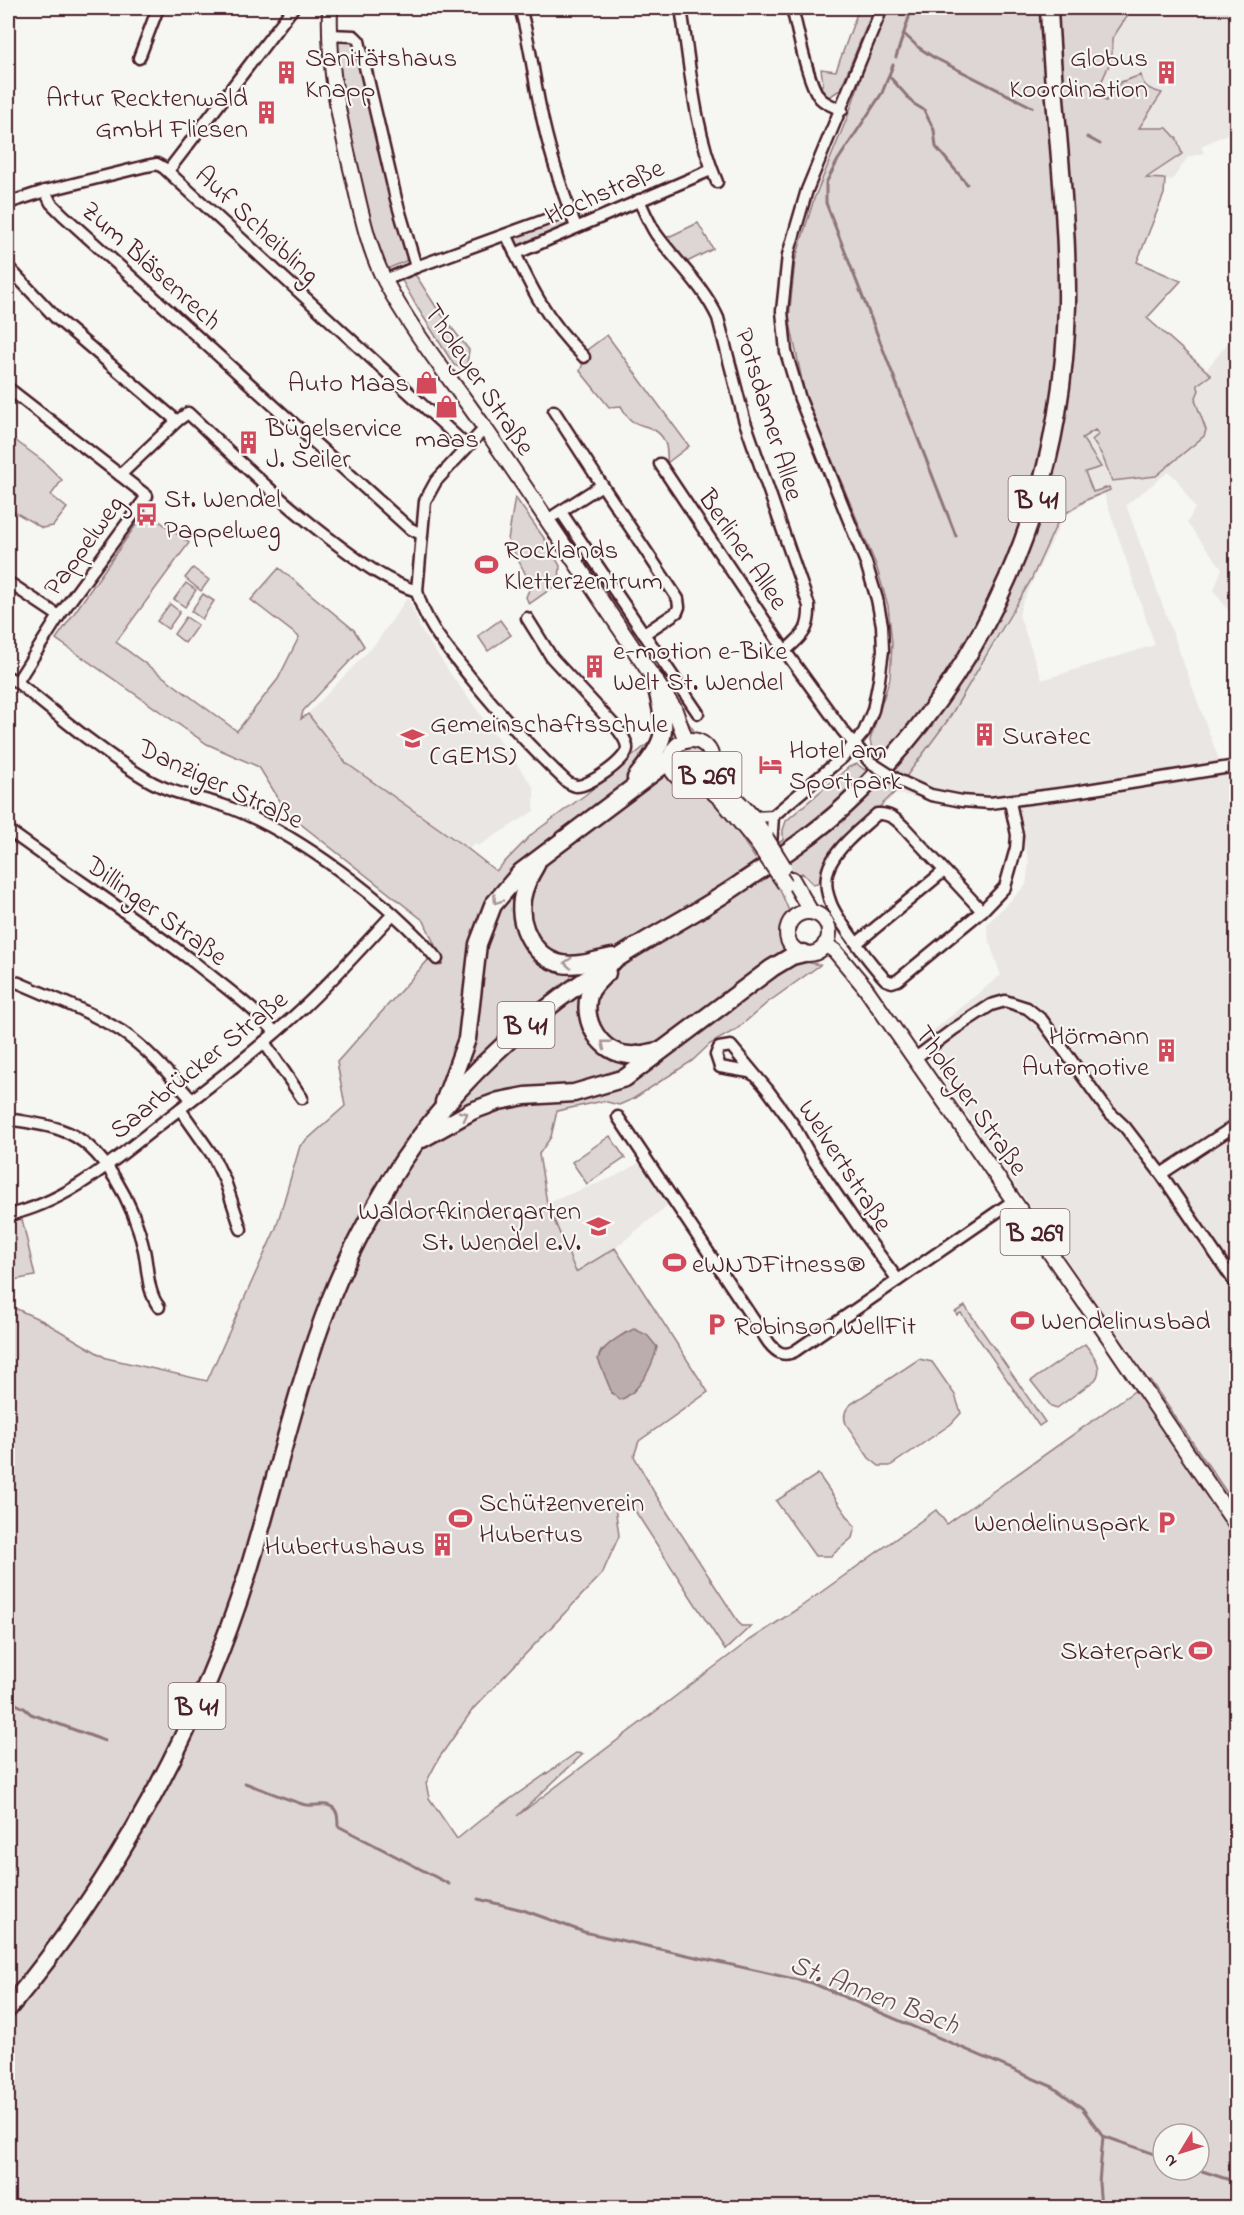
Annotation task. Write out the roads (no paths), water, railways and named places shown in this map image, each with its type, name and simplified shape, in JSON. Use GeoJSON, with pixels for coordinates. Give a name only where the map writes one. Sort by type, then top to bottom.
{"type":"FeatureCollection","features":[{"type":"Feature","properties":{"kind":"highway","name":"B 41"},"geometry":{"type":"LineString","coordinates":[[8,2009],[87,1904],[129,1837],[169,1766],[224,1642],[248,1571],[308,1366],[331,1298],[353,1247],[414,1144],[492,1054],[540,1013],[628,952],[742,883],[806,837],[858,794],[913,735],[977,643],[1025,540],[1054,433],[1064,368],[1067,306],[1066,232],[1049,8]]}},
{"type":"Feature","properties":{"kind":"highway"},"geometry":{"type":"LineString","coordinates":[[626,792],[656,752],[663,738],[664,723],[654,680]]}},
{"type":"Feature","properties":{"kind":"highway"},"geometry":{"type":"LineString","coordinates":[[440,1112],[467,1039],[478,944],[493,905],[521,872],[647,777],[672,766]]}},
{"type":"Feature","properties":{"kind":"highway"},"geometry":{"type":"LineString","coordinates":[[539,860],[525,888],[521,913],[525,929],[537,950],[547,958],[570,965],[628,952]]}},
{"type":"Feature","properties":{"kind":"highway"},"geometry":{"type":"LineString","coordinates":[[772,968],[786,950],[789,940]]}},
{"type":"Feature","properties":{"kind":"highway"},"geometry":{"type":"LineString","coordinates":[[628,952],[590,993],[587,1007],[589,1022],[594,1033],[615,1051],[628,1055],[660,1051]]}},
{"type":"Feature","properties":{"kind":"highway"},"geometry":{"type":"LineString","coordinates":[[414,1144],[472,1111],[499,1101],[525,1096],[574,1093],[625,1078],[772,968],[792,956],[804,953]]}},
{"type":"Feature","properties":{"kind":"main road","name":"Tholeyer Straße"},"geometry":{"type":"LineString","coordinates":[[330,8],[332,79],[341,128],[365,231],[385,280],[419,336],[485,428],[674,708],[686,741]]}},
{"type":"Feature","properties":{"kind":"main road","name":"B 269"},"geometry":{"type":"LineString","coordinates":[[686,741],[698,741],[704,744],[711,755],[711,768],[700,781],[685,782],[672,766],[675,747],[686,741]]}},
{"type":"Feature","properties":{"kind":"main road","name":"B 269"},"geometry":{"type":"LineString","coordinates":[[711,768],[718,780],[753,817],[764,842],[788,882],[811,912],[827,924],[828,938],[825,944]]}},
{"type":"Feature","properties":{"kind":"main road","name":"B 269"},"geometry":{"type":"LineString","coordinates":[[700,781],[764,842]]}},
{"type":"Feature","properties":{"kind":"main road","name":"B 269"},"geometry":{"type":"LineString","coordinates":[[788,882],[795,912],[788,929],[789,940]]}},
{"type":"Feature","properties":{"kind":"main road"},"geometry":{"type":"LineString","coordinates":[[793,919],[805,912],[811,912]]}},
{"type":"Feature","properties":{"kind":"main road"},"geometry":{"type":"LineString","coordinates":[[789,940],[798,951],[804,953],[814,953],[825,944]]}},
{"type":"Feature","properties":{"kind":"main road","name":"Tholeyer Straße"},"geometry":{"type":"LineString","coordinates":[[825,944],[835,951],[864,986],[1236,1525]]}},
{"type":"Feature","properties":{"kind":"street"},"geometry":{"type":"LineString","coordinates":[[139,58],[158,8]]}},
{"type":"Feature","properties":{"kind":"street"},"geometry":{"type":"LineString","coordinates":[[8,203],[45,191],[146,166],[157,164],[168,171],[293,8]]}},
{"type":"Feature","properties":{"kind":"street"},"geometry":{"type":"LineString","coordinates":[[520,8],[531,48],[539,105],[547,139],[576,227]]}},
{"type":"Feature","properties":{"kind":"street"},"geometry":{"type":"LineString","coordinates":[[681,8],[692,82],[711,170],[717,182]]}},
{"type":"Feature","properties":{"kind":"street"},"geometry":{"type":"LineString","coordinates":[[792,8],[806,65],[817,94],[821,100],[842,110]]}},
{"type":"Feature","properties":{"kind":"street"},"geometry":{"type":"LineString","coordinates":[[764,842],[773,816],[843,757],[864,732],[873,710],[882,660],[882,626],[877,600],[866,563],[800,399],[786,352],[782,311],[786,264],[807,190],[842,110],[882,8]]}},
{"type":"Feature","properties":{"kind":"street"},"geometry":{"type":"LineString","coordinates":[[329,34],[354,36],[359,41],[396,199],[416,267]]}},
{"type":"Feature","properties":{"kind":"street","name":"Hochstraße"},"geometry":{"type":"LineString","coordinates":[[515,254],[711,170]]}},
{"type":"Feature","properties":{"kind":"street","name":"Auf Scheibling"},"geometry":{"type":"LineString","coordinates":[[168,171],[467,446]]}},
{"type":"Feature","properties":{"kind":"street","name":"Zum Bläsenrech"},"geometry":{"type":"LineString","coordinates":[[45,191],[51,203],[63,215],[409,528],[421,534]]}},
{"type":"Feature","properties":{"kind":"street","name":"Potsdamer Allee"},"geometry":{"type":"LineString","coordinates":[[639,200],[655,233],[691,274],[707,298],[721,327],[744,419],[809,606],[810,623],[802,636],[785,651]]}},
{"type":"Feature","properties":{"kind":"street","name":"Hochstraße"},"geometry":{"type":"LineString","coordinates":[[385,280],[570,211]]}},
{"type":"Feature","properties":{"kind":"street"},"geometry":{"type":"LineString","coordinates":[[507,236],[547,315],[584,357]]}},
{"type":"Feature","properties":{"kind":"street"},"geometry":{"type":"LineString","coordinates":[[8,267],[56,318],[177,421]]}},
{"type":"Feature","properties":{"kind":"street"},"geometry":{"type":"LineString","coordinates":[[8,388],[120,475],[188,413],[256,478],[328,537],[366,566],[417,591]]}},
{"type":"Feature","properties":{"kind":"street"},"geometry":{"type":"LineString","coordinates":[[554,411],[678,599],[677,612],[644,634]]}},
{"type":"Feature","properties":{"kind":"street"},"geometry":{"type":"LineString","coordinates":[[485,428],[436,481],[430,492],[423,512],[417,591],[421,605],[440,639],[519,737],[567,782],[576,786],[584,785],[618,763],[626,755],[628,748],[624,737],[552,658],[527,618]]}},
{"type":"Feature","properties":{"kind":"street","name":"Berliner Allee"},"geometry":{"type":"LineString","coordinates":[[660,464],[785,651],[854,745],[870,762],[898,780],[931,795],[962,801],[1010,802],[1236,766]]}},
{"type":"Feature","properties":{"kind":"street","name":"Pappelweg"},"geometry":{"type":"LineString","coordinates":[[12,680],[147,496],[120,475]]}},
{"type":"Feature","properties":{"kind":"street"},"geometry":{"type":"LineString","coordinates":[[546,519],[561,512],[602,485]]}},
{"type":"Feature","properties":{"kind":"street"},"geometry":{"type":"LineString","coordinates":[[561,512],[698,713]]}},
{"type":"Feature","properties":{"kind":"street"},"geometry":{"type":"LineString","coordinates":[[8,582],[59,616]]}},
{"type":"Feature","properties":{"kind":"street","name":"Danziger Straße"},"geometry":{"type":"LineString","coordinates":[[12,680],[149,781],[173,791],[225,806],[292,840],[393,914],[418,936],[437,958]]}},
{"type":"Feature","properties":{"kind":"street"},"geometry":{"type":"LineString","coordinates":[[982,911],[894,818],[883,813],[877,814],[837,852],[830,863],[827,892],[830,904],[880,975],[892,982],[898,980],[982,911],[1005,887],[1016,848],[1017,835],[1010,802]]}},
{"type":"Feature","properties":{"kind":"street"},"geometry":{"type":"LineString","coordinates":[[753,817],[773,816]]}},
{"type":"Feature","properties":{"kind":"street","name":"Dillinger Straße"},"geometry":{"type":"LineString","coordinates":[[8,830],[169,943],[255,1012],[275,1032]]}},
{"type":"Feature","properties":{"kind":"street"},"geometry":{"type":"LineString","coordinates":[[857,943],[944,871]]}},
{"type":"Feature","properties":{"kind":"street","name":"Saarbrücker Straße"},"geometry":{"type":"LineString","coordinates":[[8,1215],[50,1202],[106,1167],[264,1042],[324,988],[393,914]]}},
{"type":"Feature","properties":{"kind":"street"},"geometry":{"type":"LineString","coordinates":[[8,980],[92,1015],[122,1032],[150,1055],[191,1099]]}},
{"type":"Feature","properties":{"kind":"street"},"geometry":{"type":"LineString","coordinates":[[914,1059],[991,1005],[1005,1001],[1027,1008],[1042,1020],[1108,1111],[1125,1127],[1161,1174],[1236,1284]]}},
{"type":"Feature","properties":{"kind":"street"},"geometry":{"type":"LineString","coordinates":[[264,1042],[302,1098]]}},
{"type":"Feature","properties":{"kind":"street","name":"Welvertstraße"},"geometry":{"type":"LineString","coordinates":[[756,1076],[792,1123],[813,1160],[898,1280]]}},
{"type":"Feature","properties":{"kind":"street"},"geometry":{"type":"LineString","coordinates":[[180,1109],[213,1156],[225,1181],[242,1229]]}},
{"type":"Feature","properties":{"kind":"street"},"geometry":{"type":"LineString","coordinates":[[618,1117],[775,1351],[789,1354],[1013,1201]]}},
{"type":"Feature","properties":{"kind":"street"},"geometry":{"type":"LineString","coordinates":[[8,1119],[62,1130],[91,1147],[116,1180],[129,1205],[141,1238],[152,1295],[159,1307]]}},
{"type":"Feature","properties":{"kind":"street"},"geometry":{"type":"LineString","coordinates":[[1161,1174],[1236,1125]]}},
{"type":"Feature","properties":{"kind":"waterway"},"geometry":{"type":"LineString","coordinates":[[896,57],[912,8]]}},
{"type":"Feature","properties":{"kind":"waterway"},"geometry":{"type":"LineString","coordinates":[[904,34],[916,45]]}},
{"type":"Feature","properties":{"kind":"waterway"},"geometry":{"type":"LineString","coordinates":[[918,47],[933,57],[1032,107]]}},
{"type":"Feature","properties":{"kind":"waterway"},"geometry":{"type":"LineString","coordinates":[[893,65],[882,93],[838,160],[826,183],[826,203],[956,536]]}},
{"type":"Feature","properties":{"kind":"waterway"},"geometry":{"type":"LineString","coordinates":[[889,76],[914,104],[924,110],[934,130],[936,147],[967,184]]}},
{"type":"Feature","properties":{"kind":"waterway"},"geometry":{"type":"LineString","coordinates":[[1087,137],[1100,144]]}},
{"type":"Feature","properties":{"kind":"waterway","name":"St. Annen Bach"},"geometry":{"type":"LineString","coordinates":[[8,1700],[31,1714],[105,1741]]}},
{"type":"Feature","properties":{"kind":"waterway","name":"St. Annen Bach"},"geometry":{"type":"LineString","coordinates":[[245,1783],[306,1805],[333,1807],[338,1817],[338,1826],[449,1884]]}},
{"type":"Feature","properties":{"kind":"waterway","name":"St. Annen Bach"},"geometry":{"type":"LineString","coordinates":[[478,1899],[523,1910],[584,1932],[812,1983],[1053,2087],[1082,2108],[1103,2136],[1151,2153]]}},
{"type":"Feature","properties":{"kind":"waterway"},"geometry":{"type":"LineString","coordinates":[[1101,2208],[1099,2183],[1103,2136]]}},
{"type":"Feature","properties":{"kind":"waterway","name":"St. Annen Bach"},"geometry":{"type":"LineString","coordinates":[[1211,2174],[1236,2182]]}},
{"type":"Feature","properties":{"kind":"place","name":"Sanitätshaus Knapp"},"geometry":{"type":"Point","coordinates":[287,73]}},
{"type":"Feature","properties":{"kind":"place","name":"Globus Koordination"},"geometry":{"type":"Point","coordinates":[1166,73]}},
{"type":"Feature","properties":{"kind":"place","name":"Artur Recktenwald GmbH Fliesen"},"geometry":{"type":"Point","coordinates":[266,113]}},
{"type":"Feature","properties":{"kind":"place","name":"Auto Maas"},"geometry":{"type":"Point","coordinates":[427,382]}},
{"type":"Feature","properties":{"kind":"place","name":"maas"},"geometry":{"type":"Point","coordinates":[447,406]}},
{"type":"Feature","properties":{"kind":"place","name":"Bügelservice J. Seiler"},"geometry":{"type":"Point","coordinates":[248,443]}},
{"type":"Feature","properties":{"kind":"place","name":"St. Wendel Pappelweg"},"geometry":{"type":"Point","coordinates":[146,514]}},
{"type":"Feature","properties":{"kind":"place","name":"Rocklands Kletterzentrum"},"geometry":{"type":"Point","coordinates":[486,565]}},
{"type":"Feature","properties":{"kind":"place","name":"e-motion e-Bike Welt St. Wendel"},"geometry":{"type":"Point","coordinates":[595,666]}},
{"type":"Feature","properties":{"kind":"place","name":"Suratec"},"geometry":{"type":"Point","coordinates":[984,735]}},
{"type":"Feature","properties":{"kind":"place","name":"Gemeinschaftsschule (GEMS)"},"geometry":{"type":"Point","coordinates":[412,739]}},
{"type":"Feature","properties":{"kind":"place","name":"Hotel am Sportpark"},"geometry":{"type":"Point","coordinates":[771,765]}},
{"type":"Feature","properties":{"kind":"place","name":"Hörmann Automotive"},"geometry":{"type":"Point","coordinates":[1167,1051]}},
{"type":"Feature","properties":{"kind":"place","name":"Waldorfkindergarten St. Wendel e.V."},"geometry":{"type":"Point","coordinates":[599,1226]}},
{"type":"Feature","properties":{"kind":"place","name":"eWNDFitness®"},"geometry":{"type":"Point","coordinates":[674,1263]}},
{"type":"Feature","properties":{"kind":"place","name":"Wendelinusbad"},"geometry":{"type":"Point","coordinates":[1023,1320]}},
{"type":"Feature","properties":{"kind":"place","name":"Robinson WellFit"},"geometry":{"type":"Point","coordinates":[716,1325]}},
{"type":"Feature","properties":{"kind":"place","name":"Schützenverein Hubertus"},"geometry":{"type":"Point","coordinates":[461,1518]}},
{"type":"Feature","properties":{"kind":"place","name":"Wendelinuspark"},"geometry":{"type":"Point","coordinates":[1167,1522]}},
{"type":"Feature","properties":{"kind":"place","name":"Hubertushaus"},"geometry":{"type":"Point","coordinates":[443,1545]}},
{"type":"Feature","properties":{"kind":"place","name":"Skaterpark"},"geometry":{"type":"Point","coordinates":[1201,1650]}}]}
